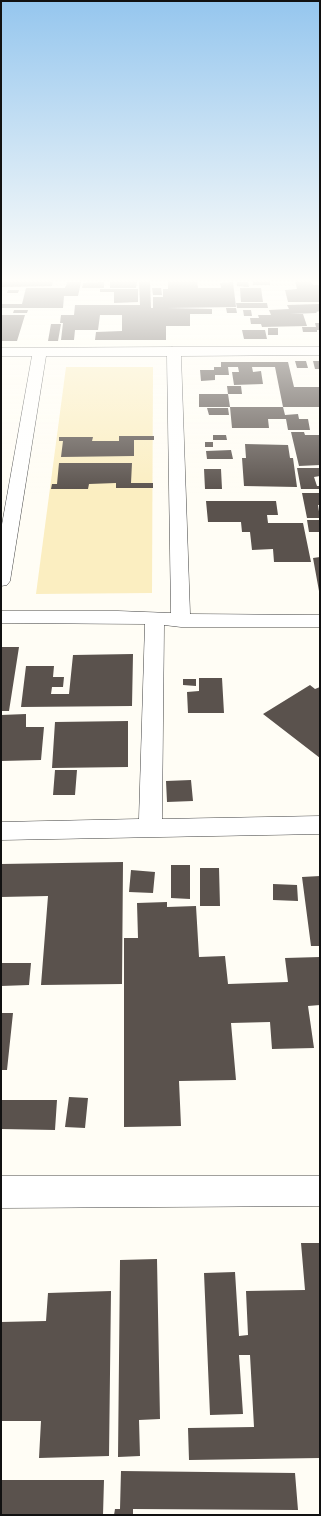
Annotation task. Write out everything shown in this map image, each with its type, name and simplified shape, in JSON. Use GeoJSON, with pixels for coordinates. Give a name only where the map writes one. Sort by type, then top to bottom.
{"type":"FeatureCollection","features":[{"type":"Feature","properties":{"kind":"street"},"geometry":{"type":"LineString","coordinates":[[174,351],[182,621]]}},
{"type":"Feature","properties":{"kind":"street"},"geometry":{"type":"LineString","coordinates":[[1,352],[320,351]]}},
{"type":"Feature","properties":{"kind":"street"},"geometry":{"type":"LineString","coordinates":[[1,581],[40,352]]}},
{"type":"Feature","properties":{"kind":"street"},"geometry":{"type":"LineString","coordinates":[[1,617],[103,617],[182,621],[320,621]]}},
{"type":"Feature","properties":{"kind":"street"},"geometry":{"type":"LineString","coordinates":[[150,828],[154,619]]}},
{"type":"Feature","properties":{"kind":"street"},"geometry":{"type":"LineString","coordinates":[[1,831],[320,826]]}},
{"type":"Feature","properties":{"kind":"street"},"geometry":{"type":"LineString","coordinates":[[1,1192],[320,1191]]}},
{"type":"Feature","properties":{"kind":"sand"},"geometry":{"type":"Polygon","coordinates":[[[66,367],[153,367],[152,593],[36,594],[66,367]]]}},
{"type":"Feature","properties":{"kind":"building"},"geometry":{"type":"Polygon","coordinates":[[[295,361],[306,361],[308,368],[297,368],[295,361]]]}},
{"type":"Feature","properties":{"kind":"building"},"geometry":{"type":"Polygon","coordinates":[[[313,361],[320,361],[320,369],[315,369],[313,361]]]}},
{"type":"Feature","properties":{"kind":"building"},"geometry":{"type":"Polygon","coordinates":[[[221,362],[288,362],[294,387],[320,387],[320,407],[283,407],[275,367],[252,367],[253,372],[261,371],[263,384],[234,385],[232,372],[239,372],[238,367],[228,367],[229,375],[215,375],[215,380],[201,381],[200,370],[214,370],[214,367],[221,367],[221,362]]]}},
{"type":"Feature","properties":{"kind":"building"},"geometry":{"type":"Polygon","coordinates":[[[227,386],[241,386],[242,394],[228,394],[227,386]]]}},
{"type":"Feature","properties":{"kind":"building"},"geometry":{"type":"Polygon","coordinates":[[[199,394],[228,394],[230,407],[199,407],[199,394]]]}},
{"type":"Feature","properties":{"kind":"building"},"geometry":{"type":"Polygon","coordinates":[[[230,407],[283,407],[285,415],[298,414],[299,419],[308,419],[310,430],[288,430],[286,419],[268,419],[269,428],[232,428],[230,407]]]}},
{"type":"Feature","properties":{"kind":"building"},"geometry":{"type":"Polygon","coordinates":[[[207,408],[228,408],[229,415],[209,415],[207,408]]]}},
{"type":"Feature","properties":{"kind":"building"},"geometry":{"type":"Polygon","coordinates":[[[291,432],[304,432],[305,435],[320,435],[320,465],[299,466],[291,432]]]}},
{"type":"Feature","properties":{"kind":"building"},"geometry":{"type":"Polygon","coordinates":[[[213,435],[226,435],[227,440],[213,440],[213,435]]]}},
{"type":"Feature","properties":{"kind":"building"},"geometry":{"type":"Polygon","coordinates":[[[119,436],[154,436],[154,440],[134,440],[134,456],[61,457],[63,441],[59,441],[59,437],[93,437],[92,441],[119,441],[119,436]]]}},
{"type":"Feature","properties":{"kind":"building"},"geometry":{"type":"Polygon","coordinates":[[[205,442],[213,442],[213,447],[205,447],[205,442]]]}},
{"type":"Feature","properties":{"kind":"building"},"geometry":{"type":"Polygon","coordinates":[[[245,444],[288,445],[290,458],[293,458],[297,487],[244,486],[242,458],[246,458],[245,444]]]}},
{"type":"Feature","properties":{"kind":"building"},"geometry":{"type":"Polygon","coordinates":[[[231,450],[233,459],[207,459],[206,451],[231,450]]]}},
{"type":"Feature","properties":{"kind":"building"},"geometry":{"type":"Polygon","coordinates":[[[59,463],[132,463],[131,483],[153,483],[153,488],[116,488],[116,483],[89,484],[88,489],[51,489],[52,484],[57,484],[59,463]]]}},
{"type":"Feature","properties":{"kind":"building"},"geometry":{"type":"Polygon","coordinates":[[[297,468],[320,468],[320,476],[314,477],[317,486],[320,486],[320,489],[301,489],[297,468]]]}},
{"type":"Feature","properties":{"kind":"building"},"geometry":{"type":"Polygon","coordinates":[[[204,469],[221,469],[222,489],[205,489],[204,469]]]}},
{"type":"Feature","properties":{"kind":"building"},"geometry":{"type":"Polygon","coordinates":[[[302,493],[320,493],[320,505],[318,505],[320,518],[307,518],[302,493]]]}},
{"type":"Feature","properties":{"kind":"building"},"geometry":{"type":"Polygon","coordinates":[[[206,501],[276,501],[278,515],[267,515],[268,523],[303,523],[311,562],[274,562],[273,549],[252,550],[250,532],[242,532],[241,522],[208,522],[206,501]]]}},
{"type":"Feature","properties":{"kind":"building"},"geometry":{"type":"Polygon","coordinates":[[[307,520],[320,520],[320,532],[309,532],[307,520]]]}},
{"type":"Feature","properties":{"kind":"building"},"geometry":{"type":"Polygon","coordinates":[[[320,557],[320,591],[319,591],[313,558],[320,557]]]}},
{"type":"Feature","properties":{"kind":"building"},"geometry":{"type":"Polygon","coordinates":[[[1,647],[19,647],[9,711],[1,711],[1,647]]]}},
{"type":"Feature","properties":{"kind":"building"},"geometry":{"type":"Polygon","coordinates":[[[133,654],[132,706],[21,707],[26,666],[54,666],[53,677],[64,677],[63,687],[52,687],[51,694],[69,694],[73,655],[133,654]]]}},
{"type":"Feature","properties":{"kind":"building"},"geometry":{"type":"Polygon","coordinates":[[[199,678],[222,678],[224,713],[188,713],[187,692],[199,691],[199,678]]]}},
{"type":"Feature","properties":{"kind":"building"},"geometry":{"type":"Polygon","coordinates":[[[183,679],[196,679],[196,686],[183,685],[183,679]]]}},
{"type":"Feature","properties":{"kind":"building"},"geometry":{"type":"Polygon","coordinates":[[[310,685],[315,689],[320,687],[320,758],[263,714],[310,685]]]}},
{"type":"Feature","properties":{"kind":"building"},"geometry":{"type":"Polygon","coordinates":[[[26,714],[26,727],[44,727],[41,760],[1,761],[1,715],[26,714]]]}},
{"type":"Feature","properties":{"kind":"building"},"geometry":{"type":"Polygon","coordinates":[[[128,721],[128,767],[52,768],[55,722],[128,721]]]}},
{"type":"Feature","properties":{"kind":"building"},"geometry":{"type":"Polygon","coordinates":[[[55,770],[77,770],[75,795],[53,795],[55,770]]]}},
{"type":"Feature","properties":{"kind":"building"},"geometry":{"type":"Polygon","coordinates":[[[191,780],[193,801],[167,802],[166,781],[191,780]]]}},
{"type":"Feature","properties":{"kind":"building"},"geometry":{"type":"Polygon","coordinates":[[[123,862],[122,984],[41,985],[48,896],[1,897],[1,864],[123,862]]]}},
{"type":"Feature","properties":{"kind":"building"},"geometry":{"type":"Polygon","coordinates":[[[171,865],[190,865],[190,899],[171,898],[171,865]]]}},
{"type":"Feature","properties":{"kind":"building"},"geometry":{"type":"Polygon","coordinates":[[[200,868],[219,868],[220,906],[200,906],[200,868]]]}},
{"type":"Feature","properties":{"kind":"building"},"geometry":{"type":"Polygon","coordinates":[[[131,870],[155,872],[153,893],[129,892],[131,870]]]}},
{"type":"Feature","properties":{"kind":"building"},"geometry":{"type":"Polygon","coordinates":[[[320,876],[320,946],[311,946],[302,877],[320,876]]]}},
{"type":"Feature","properties":{"kind":"building"},"geometry":{"type":"Polygon","coordinates":[[[273,884],[297,885],[298,901],[273,900],[273,884]]]}},
{"type":"Feature","properties":{"kind":"building"},"geometry":{"type":"Polygon","coordinates":[[[167,902],[167,907],[196,906],[199,957],[225,956],[228,984],[288,982],[285,958],[320,957],[320,1005],[308,1006],[314,1048],[272,1049],[270,1022],[231,1023],[236,1080],[179,1081],[181,1126],[124,1127],[124,938],[138,938],[137,903],[167,902]]]}},
{"type":"Feature","properties":{"kind":"building"},"geometry":{"type":"Polygon","coordinates":[[[1,963],[31,963],[29,985],[1,986],[1,963]]]}},
{"type":"Feature","properties":{"kind":"building"},"geometry":{"type":"Polygon","coordinates":[[[1,1013],[13,1013],[7,1070],[1,1070],[1,1013]]]}},
{"type":"Feature","properties":{"kind":"building"},"geometry":{"type":"Polygon","coordinates":[[[69,1097],[88,1098],[85,1128],[65,1127],[69,1097]]]}},
{"type":"Feature","properties":{"kind":"building"},"geometry":{"type":"Polygon","coordinates":[[[1,1100],[57,1100],[55,1130],[1,1129],[1,1100]]]}},
{"type":"Feature","properties":{"kind":"building"},"geometry":{"type":"Polygon","coordinates":[[[301,1243],[320,1243],[320,1458],[189,1460],[188,1428],[254,1427],[250,1355],[239,1355],[243,1414],[210,1415],[204,1273],[235,1272],[239,1336],[248,1335],[246,1291],[305,1290],[301,1243]]]}},
{"type":"Feature","properties":{"kind":"building"},"geometry":{"type":"Polygon","coordinates":[[[157,1259],[160,1419],[139,1420],[140,1456],[118,1457],[120,1260],[157,1259]]]}},
{"type":"Feature","properties":{"kind":"building"},"geometry":{"type":"Polygon","coordinates":[[[111,1291],[109,1456],[39,1458],[41,1421],[1,1421],[1,1322],[46,1321],[48,1293],[111,1291]]]}},
{"type":"Feature","properties":{"kind":"building"},"geometry":{"type":"Polygon","coordinates":[[[121,1471],[295,1473],[298,1510],[133,1509],[133,1515],[114,1515],[115,1509],[120,1509],[121,1471]]]}},
{"type":"Feature","properties":{"kind":"building"},"geometry":{"type":"Polygon","coordinates":[[[1,1480],[104,1480],[103,1515],[1,1515],[1,1480]]]}}]}
